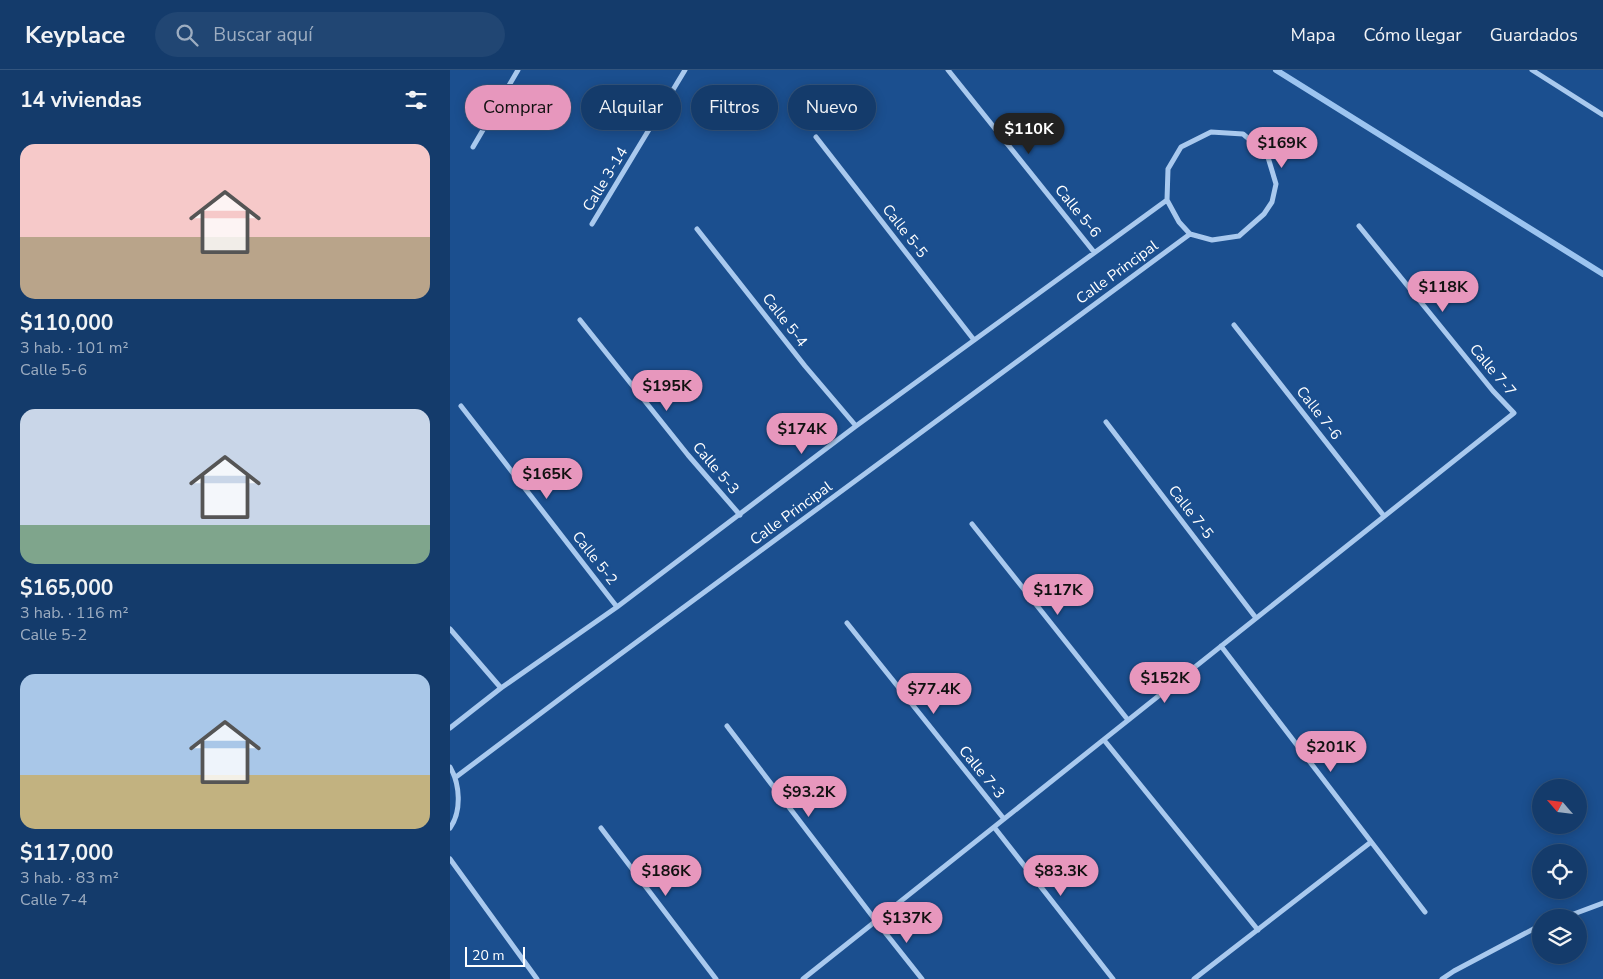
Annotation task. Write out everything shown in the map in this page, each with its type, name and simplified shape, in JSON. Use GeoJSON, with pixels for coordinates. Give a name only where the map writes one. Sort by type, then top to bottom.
{"type":"FeatureCollection","features":[{"type":"Feature","properties":{"kind":"street"},"geometry":{"type":"LineString","coordinates":[[473,147],[518,70]]}},
{"type":"Feature","properties":{"kind":"street","name":"Calle 3-14"},"geometry":{"type":"LineString","coordinates":[[592,224],[685,70]]}},
{"type":"Feature","properties":{"kind":"street","name":"Calle 5-6"},"geometry":{"type":"LineString","coordinates":[[948,70],[1094,252]]}},
{"type":"Feature","properties":{"kind":"street"},"geometry":{"type":"LineString","coordinates":[[1532,70],[1603,115]]}},
{"type":"Feature","properties":{"kind":"street"},"geometry":{"type":"LineString","coordinates":[[1211,132],[1243,134],[1267,154],[1276,184],[1272,202],[1264,214],[1239,236],[1212,240],[1190,234],[1179,222],[1167,200],[1168,169],[1181,147],[1211,132]]}},
{"type":"Feature","properties":{"kind":"street","name":"Calle 5-5"},"geometry":{"type":"LineString","coordinates":[[816,137],[974,340]]}},
{"type":"Feature","properties":{"kind":"street","name":"Calle Principal"},"geometry":{"type":"LineString","coordinates":[[450,728],[501,688],[617,607],[856,426],[1167,200]]}},
{"type":"Feature","properties":{"kind":"street","name":"Calle 7-7"},"geometry":{"type":"LineString","coordinates":[[1359,226],[1514,413],[1384,516]]}},
{"type":"Feature","properties":{"kind":"street","name":"Calle 5-4"},"geometry":{"type":"LineString","coordinates":[[696,229],[805,366],[856,426]]}},
{"type":"Feature","properties":{"kind":"street","name":"Calle Principal"},"geometry":{"type":"LineString","coordinates":[[456,777],[573,688],[1190,234]]}},
{"type":"Feature","properties":{"kind":"street","name":"Calle 5-3"},"geometry":{"type":"LineString","coordinates":[[580,320],[688,455],[740,515]]}},
{"type":"Feature","properties":{"kind":"street","name":"Calle 7-6"},"geometry":{"type":"LineString","coordinates":[[1234,325],[1384,516]]}},
{"type":"Feature","properties":{"kind":"street","name":"Calle 5-2"},"geometry":{"type":"LineString","coordinates":[[461,406],[617,607]]}},
{"type":"Feature","properties":{"kind":"street","name":"Calle 7-5"},"geometry":{"type":"LineString","coordinates":[[1106,422],[1256,618]]}},
{"type":"Feature","properties":{"kind":"street"},"geometry":{"type":"LineString","coordinates":[[803,979],[1384,516]]}},
{"type":"Feature","properties":{"kind":"street"},"geometry":{"type":"LineString","coordinates":[[972,524],[1128,720]]}},
{"type":"Feature","properties":{"kind":"street","name":"Calle 7-3"},"geometry":{"type":"LineString","coordinates":[[848,623],[1004,819]]}},
{"type":"Feature","properties":{"kind":"street"},"geometry":{"type":"LineString","coordinates":[[450,629],[501,688]]}},
{"type":"Feature","properties":{"kind":"street"},"geometry":{"type":"LineString","coordinates":[[1221,646],[1425,912]]}},
{"type":"Feature","properties":{"kind":"street"},"geometry":{"type":"LineString","coordinates":[[727,726],[922,979]]}},
{"type":"Feature","properties":{"kind":"street"},"geometry":{"type":"LineString","coordinates":[[1104,740],[1258,930]]}},
{"type":"Feature","properties":{"kind":"street"},"geometry":{"type":"LineString","coordinates":[[450,768],[456,777],[459,801],[453,824],[450,828]]}},
{"type":"Feature","properties":{"kind":"street"},"geometry":{"type":"LineString","coordinates":[[994,827],[1113,979]]}},
{"type":"Feature","properties":{"kind":"street"},"geometry":{"type":"LineString","coordinates":[[601,828],[716,979]]}},
{"type":"Feature","properties":{"kind":"street"},"geometry":{"type":"LineString","coordinates":[[1194,979],[1371,842]]}},
{"type":"Feature","properties":{"kind":"street"},"geometry":{"type":"LineString","coordinates":[[450,859],[537,979]]}},
{"type":"Feature","properties":{"kind":"street"},"geometry":{"type":"LineString","coordinates":[[1587,909],[1603,903]]}},
{"type":"Feature","properties":{"kind":"street"},"geometry":{"type":"LineString","coordinates":[[1442,979],[1532,930]]}},
{"type":"Feature","properties":{"kind":"waterway"},"geometry":{"type":"LineString","coordinates":[[1276,70],[1603,274]]}}]}
